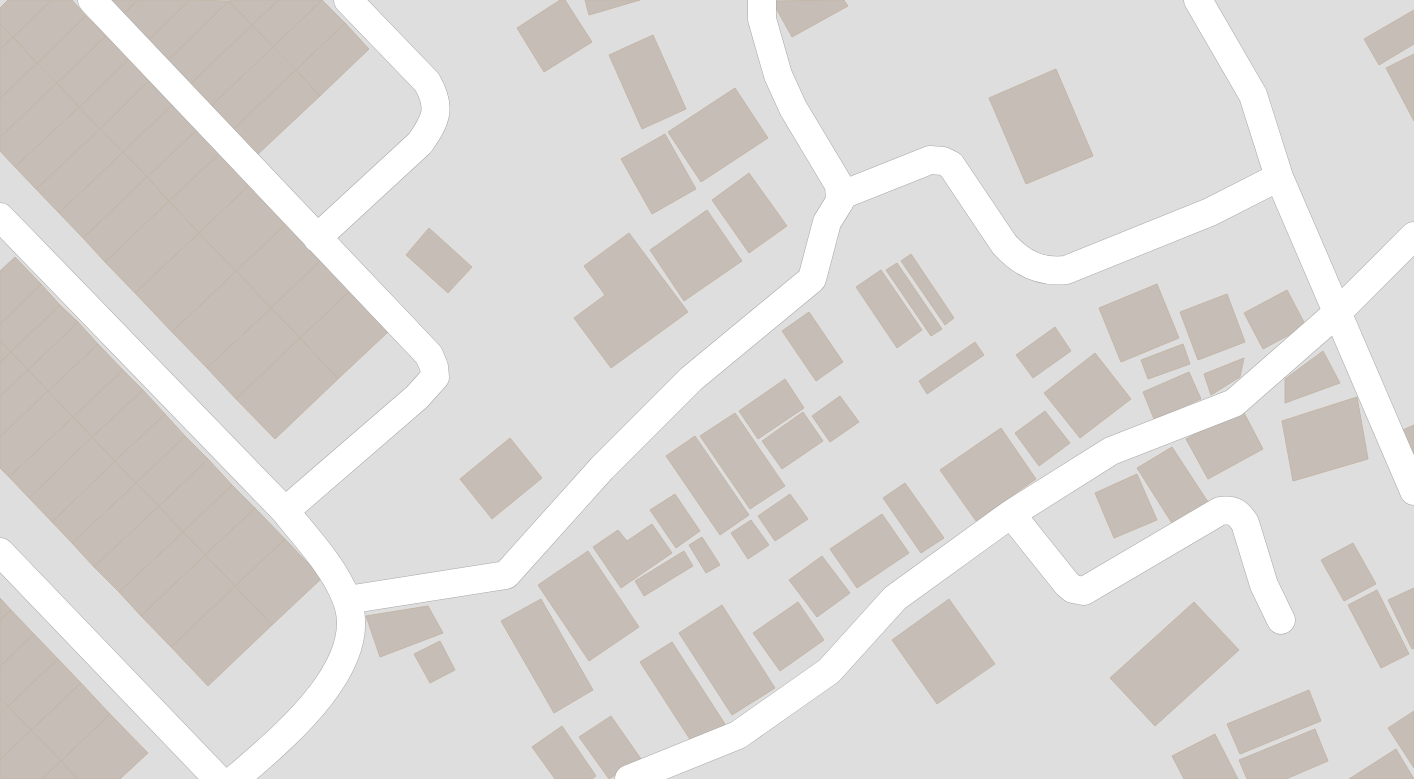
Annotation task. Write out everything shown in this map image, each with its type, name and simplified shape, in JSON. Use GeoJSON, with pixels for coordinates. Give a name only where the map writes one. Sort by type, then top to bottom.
{"type":"FeatureCollection","features":[{"type":"Feature","properties":{"kind":"street"},"geometry":{"type":"LineString","coordinates":[[92,0],[429,355],[435,377],[417,397],[285,511]]}},
{"type":"Feature","properties":{"kind":"street"},"geometry":{"type":"LineString","coordinates":[[317,238],[420,144],[432,125],[437,107],[427,82],[348,0]]}},
{"type":"Feature","properties":{"kind":"street"},"geometry":{"type":"LineString","coordinates":[[347,600],[506,575],[602,468],[691,379],[812,279],[826,222],[839,206],[842,195],[839,185],[793,108],[778,75],[762,19],[762,0]]}},
{"type":"Feature","properties":{"kind":"street"},"geometry":{"type":"LineString","coordinates":[[1198,0],[1253,95],[1279,177],[1414,491]]}},
{"type":"Feature","properties":{"kind":"street"},"geometry":{"type":"LineString","coordinates":[[842,195],[930,160],[944,161],[951,165],[1014,256],[1034,267],[1052,272],[1066,270],[1210,212],[1279,177]]}},
{"type":"Feature","properties":{"kind":"street"},"geometry":{"type":"LineString","coordinates":[[0,217],[285,511],[335,575],[347,600],[350,627],[349,645],[337,671],[310,708],[291,729],[235,779]]}},
{"type":"Feature","properties":{"kind":"street"},"geometry":{"type":"LineString","coordinates":[[629,779],[746,729],[830,671],[895,598],[1011,514],[1111,451],[1234,403],[1338,312],[1414,236]]}},
{"type":"Feature","properties":{"kind":"street"},"geometry":{"type":"LineString","coordinates":[[1011,514],[1068,584],[1074,589],[1084,591],[1220,511],[1230,510],[1239,514],[1245,523],[1264,585],[1281,620]]}},
{"type":"Feature","properties":{"kind":"street"},"geometry":{"type":"LineString","coordinates":[[0,552],[218,779]]}},
{"type":"Feature","properties":{"kind":"shaded area"},"geometry":{"type":"Polygon","coordinates":[[[0,0],[1414,0],[1414,779],[0,779],[0,0]]]}},
{"type":"Feature","properties":{"kind":"building"},"geometry":{"type":"Polygon","coordinates":[[[8,0],[52,0],[13,37],[0,24],[0,8],[8,0]]]}},
{"type":"Feature","properties":{"kind":"building"},"geometry":{"type":"Polygon","coordinates":[[[52,0],[72,0],[86,16],[37,63],[13,37],[52,0]]]}},
{"type":"Feature","properties":{"kind":"building"},"geometry":{"type":"Polygon","coordinates":[[[106,0],[138,0],[121,16],[106,0]]]}},
{"type":"Feature","properties":{"kind":"building"},"geometry":{"type":"Polygon","coordinates":[[[138,0],[190,0],[146,42],[121,16],[138,0]]]}},
{"type":"Feature","properties":{"kind":"building"},"geometry":{"type":"Polygon","coordinates":[[[190,0],[229,1],[166,62],[146,42],[190,0]]]}},
{"type":"Feature","properties":{"kind":"building"},"geometry":{"type":"Polygon","coordinates":[[[279,0],[252,25],[229,1],[279,0]]]}},
{"type":"Feature","properties":{"kind":"building"},"geometry":{"type":"Polygon","coordinates":[[[279,0],[322,0],[273,47],[252,25],[279,0]]]}},
{"type":"Feature","properties":{"kind":"building"},"geometry":{"type":"Polygon","coordinates":[[[322,0],[345,23],[296,70],[273,47],[322,0]]]}},
{"type":"Feature","properties":{"kind":"building"},"geometry":{"type":"Polygon","coordinates":[[[560,0],[565,0],[592,42],[544,72],[517,28],[560,0]]]}},
{"type":"Feature","properties":{"kind":"building"},"geometry":{"type":"Polygon","coordinates":[[[585,0],[640,0],[589,15],[585,0]]]}},
{"type":"Feature","properties":{"kind":"building"},"geometry":{"type":"Polygon","coordinates":[[[844,0],[848,6],[792,37],[772,1],[844,0]]]}},
{"type":"Feature","properties":{"kind":"building"},"geometry":{"type":"Polygon","coordinates":[[[229,1],[252,25],[188,86],[166,62],[229,1]]]}},
{"type":"Feature","properties":{"kind":"building"},"geometry":{"type":"Polygon","coordinates":[[[1414,10],[1414,44],[1379,65],[1364,39],[1414,10]]]}},
{"type":"Feature","properties":{"kind":"building"},"geometry":{"type":"Polygon","coordinates":[[[86,16],[106,36],[57,83],[37,63],[86,16]]]}},
{"type":"Feature","properties":{"kind":"building"},"geometry":{"type":"Polygon","coordinates":[[[345,23],[369,49],[320,96],[296,70],[345,23]]]}},
{"type":"Feature","properties":{"kind":"building"},"geometry":{"type":"Polygon","coordinates":[[[0,24],[13,37],[0,49],[0,24]]]}},
{"type":"Feature","properties":{"kind":"building"},"geometry":{"type":"Polygon","coordinates":[[[252,25],[273,47],[209,108],[188,86],[252,25]]]}},
{"type":"Feature","properties":{"kind":"building"},"geometry":{"type":"Polygon","coordinates":[[[653,35],[686,109],[642,129],[609,55],[653,35]]]}},
{"type":"Feature","properties":{"kind":"building"},"geometry":{"type":"Polygon","coordinates":[[[106,36],[129,59],[79,107],[57,83],[106,36]]]}},
{"type":"Feature","properties":{"kind":"building"},"geometry":{"type":"Polygon","coordinates":[[[13,37],[37,63],[0,98],[0,49],[13,37]]]}},
{"type":"Feature","properties":{"kind":"building"},"geometry":{"type":"Polygon","coordinates":[[[273,47],[296,70],[231,131],[209,108],[273,47]]]}},
{"type":"Feature","properties":{"kind":"building"},"geometry":{"type":"Polygon","coordinates":[[[1414,54],[1414,121],[1386,68],[1414,54]]]}},
{"type":"Feature","properties":{"kind":"building"},"geometry":{"type":"Polygon","coordinates":[[[129,59],[149,81],[100,129],[79,107],[129,59]]]}},
{"type":"Feature","properties":{"kind":"building"},"geometry":{"type":"Polygon","coordinates":[[[37,63],[57,83],[0,137],[0,98],[37,63]]]}},
{"type":"Feature","properties":{"kind":"building"},"geometry":{"type":"Polygon","coordinates":[[[1056,69],[1093,156],[1026,184],[989,98],[1056,69]]]}},
{"type":"Feature","properties":{"kind":"building"},"geometry":{"type":"Polygon","coordinates":[[[296,70],[320,96],[256,156],[231,131],[296,70]]]}},
{"type":"Feature","properties":{"kind":"building"},"geometry":{"type":"Polygon","coordinates":[[[149,81],[172,105],[123,152],[100,129],[149,81]]]}},
{"type":"Feature","properties":{"kind":"building"},"geometry":{"type":"Polygon","coordinates":[[[57,83],[79,107],[15,167],[0,151],[0,137],[57,83]]]}},
{"type":"Feature","properties":{"kind":"building"},"geometry":{"type":"Polygon","coordinates":[[[735,88],[768,138],[701,182],[668,132],[735,88]]]}},
{"type":"Feature","properties":{"kind":"building"},"geometry":{"type":"Polygon","coordinates":[[[172,105],[197,130],[147,177],[123,152],[172,105]]]}},
{"type":"Feature","properties":{"kind":"building"},"geometry":{"type":"Polygon","coordinates":[[[79,107],[100,129],[36,189],[15,167],[79,107]]]}},
{"type":"Feature","properties":{"kind":"building"},"geometry":{"type":"Polygon","coordinates":[[[100,129],[123,152],[59,213],[36,189],[100,129]]]}},
{"type":"Feature","properties":{"kind":"building"},"geometry":{"type":"Polygon","coordinates":[[[197,130],[219,154],[169,201],[147,177],[197,130]]]}},
{"type":"Feature","properties":{"kind":"building"},"geometry":{"type":"Polygon","coordinates":[[[665,134],[696,189],[652,214],[621,159],[665,134]]]}},
{"type":"Feature","properties":{"kind":"building"},"geometry":{"type":"Polygon","coordinates":[[[123,152],[147,177],[83,238],[59,213],[123,152]]]}},
{"type":"Feature","properties":{"kind":"building"},"geometry":{"type":"Polygon","coordinates":[[[219,154],[249,185],[199,233],[169,201],[219,154]]]}},
{"type":"Feature","properties":{"kind":"building"},"geometry":{"type":"Polygon","coordinates":[[[749,173],[787,226],[749,253],[712,200],[749,173]]]}},
{"type":"Feature","properties":{"kind":"building"},"geometry":{"type":"Polygon","coordinates":[[[147,177],[169,201],[105,262],[83,238],[147,177]]]}},
{"type":"Feature","properties":{"kind":"building"},"geometry":{"type":"Polygon","coordinates":[[[249,185],[286,224],[236,271],[199,233],[249,185]]]}},
{"type":"Feature","properties":{"kind":"building"},"geometry":{"type":"Polygon","coordinates":[[[169,201],[199,233],[135,293],[105,262],[169,201]]]}},
{"type":"Feature","properties":{"kind":"building"},"geometry":{"type":"Polygon","coordinates":[[[707,210],[742,261],[684,301],[650,250],[707,210]]]}},
{"type":"Feature","properties":{"kind":"building"},"geometry":{"type":"Polygon","coordinates":[[[286,224],[320,261],[271,308],[236,271],[286,224]]]}},
{"type":"Feature","properties":{"kind":"building"},"geometry":{"type":"Polygon","coordinates":[[[429,228],[472,267],[448,293],[406,255],[429,228]]]}},
{"type":"Feature","properties":{"kind":"building"},"geometry":{"type":"Polygon","coordinates":[[[199,233],[236,271],[172,332],[135,293],[199,233]]]}},
{"type":"Feature","properties":{"kind":"building"},"geometry":{"type":"Polygon","coordinates":[[[629,233],[688,312],[611,368],[574,318],[605,295],[584,266],[629,233]]]}},
{"type":"Feature","properties":{"kind":"building"},"geometry":{"type":"Polygon","coordinates":[[[911,254],[954,318],[945,325],[901,261],[911,254]]]}},
{"type":"Feature","properties":{"kind":"building"},"geometry":{"type":"Polygon","coordinates":[[[15,257],[41,284],[0,324],[0,271],[15,257]]]}},
{"type":"Feature","properties":{"kind":"building"},"geometry":{"type":"Polygon","coordinates":[[[320,261],[350,291],[300,338],[271,308],[320,261]]]}},
{"type":"Feature","properties":{"kind":"building"},"geometry":{"type":"Polygon","coordinates":[[[897,263],[942,329],[931,336],[886,270],[897,263]]]}},
{"type":"Feature","properties":{"kind":"building"},"geometry":{"type":"Polygon","coordinates":[[[881,270],[922,330],[897,348],[856,287],[881,270]]]}},
{"type":"Feature","properties":{"kind":"building"},"geometry":{"type":"Polygon","coordinates":[[[236,271],[271,308],[207,368],[172,332],[236,271]]]}},
{"type":"Feature","properties":{"kind":"building"},"geometry":{"type":"Polygon","coordinates":[[[41,284],[60,305],[11,352],[0,340],[0,324],[41,284]]]}},
{"type":"Feature","properties":{"kind":"building"},"geometry":{"type":"Polygon","coordinates":[[[1157,284],[1179,338],[1121,362],[1099,308],[1157,284]]]}},
{"type":"Feature","properties":{"kind":"building"},"geometry":{"type":"Polygon","coordinates":[[[1287,290],[1306,326],[1263,349],[1244,313],[1287,290]]]}},
{"type":"Feature","properties":{"kind":"building"},"geometry":{"type":"Polygon","coordinates":[[[350,291],[388,332],[338,379],[300,338],[350,291]]]}},
{"type":"Feature","properties":{"kind":"building"},"geometry":{"type":"Polygon","coordinates":[[[1227,294],[1245,342],[1198,360],[1180,312],[1227,294]]]}},
{"type":"Feature","properties":{"kind":"building"},"geometry":{"type":"Polygon","coordinates":[[[60,305],[78,322],[28,370],[11,352],[60,305]]]}},
{"type":"Feature","properties":{"kind":"building"},"geometry":{"type":"Polygon","coordinates":[[[271,308],[300,338],[236,399],[207,368],[271,308]]]}},
{"type":"Feature","properties":{"kind":"building"},"geometry":{"type":"Polygon","coordinates":[[[809,312],[843,362],[816,381],[782,331],[809,312]]]}},
{"type":"Feature","properties":{"kind":"building"},"geometry":{"type":"Polygon","coordinates":[[[78,322],[98,344],[48,391],[28,370],[78,322]]]}},
{"type":"Feature","properties":{"kind":"building"},"geometry":{"type":"Polygon","coordinates":[[[1055,327],[1071,351],[1033,378],[1016,355],[1055,327]]]}},
{"type":"Feature","properties":{"kind":"building"},"geometry":{"type":"Polygon","coordinates":[[[300,338],[338,379],[275,439],[236,399],[300,338]]]}},
{"type":"Feature","properties":{"kind":"building"},"geometry":{"type":"Polygon","coordinates":[[[0,340],[11,352],[0,362],[0,340]]]}},
{"type":"Feature","properties":{"kind":"building"},"geometry":{"type":"Polygon","coordinates":[[[975,342],[984,355],[927,394],[919,381],[975,342]]]}},
{"type":"Feature","properties":{"kind":"building"},"geometry":{"type":"Polygon","coordinates":[[[98,344],[123,370],[73,417],[48,391],[98,344]]]}},
{"type":"Feature","properties":{"kind":"building"},"geometry":{"type":"Polygon","coordinates":[[[1183,344],[1190,364],[1148,379],[1141,360],[1183,344]]]}},
{"type":"Feature","properties":{"kind":"building"},"geometry":{"type":"Polygon","coordinates":[[[1323,351],[1340,383],[1285,403],[1285,379],[1323,351]]]}},
{"type":"Feature","properties":{"kind":"building"},"geometry":{"type":"Polygon","coordinates":[[[11,352],[28,370],[0,396],[0,362],[11,352]]]}},
{"type":"Feature","properties":{"kind":"building"},"geometry":{"type":"Polygon","coordinates":[[[1095,353],[1131,399],[1080,438],[1044,393],[1095,353]]]}},
{"type":"Feature","properties":{"kind":"building"},"geometry":{"type":"Polygon","coordinates":[[[1244,358],[1240,377],[1211,395],[1204,374],[1244,358]]]}},
{"type":"Feature","properties":{"kind":"building"},"geometry":{"type":"Polygon","coordinates":[[[28,370],[48,391],[0,437],[0,396],[28,370]]]}},
{"type":"Feature","properties":{"kind":"building"},"geometry":{"type":"Polygon","coordinates":[[[123,370],[143,390],[92,437],[73,417],[123,370]]]}},
{"type":"Feature","properties":{"kind":"building"},"geometry":{"type":"Polygon","coordinates":[[[1189,372],[1201,399],[1154,419],[1143,392],[1189,372]]]}},
{"type":"Feature","properties":{"kind":"building"},"geometry":{"type":"Polygon","coordinates":[[[785,379],[804,408],[758,439],[739,411],[785,379]]]}},
{"type":"Feature","properties":{"kind":"building"},"geometry":{"type":"Polygon","coordinates":[[[143,390],[165,414],[115,461],[92,437],[143,390]]]}},
{"type":"Feature","properties":{"kind":"building"},"geometry":{"type":"Polygon","coordinates":[[[48,391],[73,417],[9,477],[0,468],[0,437],[48,391]]]}},
{"type":"Feature","properties":{"kind":"building"},"geometry":{"type":"Polygon","coordinates":[[[840,396],[859,422],[830,442],[812,416],[840,396]]]}},
{"type":"Feature","properties":{"kind":"building"},"geometry":{"type":"Polygon","coordinates":[[[1357,397],[1368,459],[1293,481],[1282,421],[1357,397]]]}},
{"type":"Feature","properties":{"kind":"building"},"geometry":{"type":"Polygon","coordinates":[[[1242,409],[1263,449],[1208,479],[1186,439],[1242,409]]]}},
{"type":"Feature","properties":{"kind":"building"},"geometry":{"type":"Polygon","coordinates":[[[1045,411],[1070,443],[1039,466],[1015,433],[1045,411]]]}},
{"type":"Feature","properties":{"kind":"building"},"geometry":{"type":"Polygon","coordinates":[[[803,412],[823,441],[782,469],[762,441],[803,412]]]}},
{"type":"Feature","properties":{"kind":"building"},"geometry":{"type":"Polygon","coordinates":[[[735,413],[785,486],[750,509],[700,436],[735,413]]]}},
{"type":"Feature","properties":{"kind":"building"},"geometry":{"type":"Polygon","coordinates":[[[165,414],[185,436],[136,483],[115,461],[165,414]]]}},
{"type":"Feature","properties":{"kind":"building"},"geometry":{"type":"Polygon","coordinates":[[[73,417],[92,437],[29,498],[9,477],[73,417]]]}},
{"type":"Feature","properties":{"kind":"building"},"geometry":{"type":"Polygon","coordinates":[[[1414,425],[1414,467],[1398,432],[1414,425]]]}},
{"type":"Feature","properties":{"kind":"building"},"geometry":{"type":"Polygon","coordinates":[[[1001,428],[1036,479],[976,521],[940,470],[1001,428]]]}},
{"type":"Feature","properties":{"kind":"building"},"geometry":{"type":"Polygon","coordinates":[[[185,436],[208,459],[159,506],[136,483],[185,436]]]}},
{"type":"Feature","properties":{"kind":"building"},"geometry":{"type":"Polygon","coordinates":[[[695,436],[749,515],[720,535],[666,456],[695,436]]]}},
{"type":"Feature","properties":{"kind":"building"},"geometry":{"type":"Polygon","coordinates":[[[92,437],[115,461],[52,522],[29,498],[92,437]]]}},
{"type":"Feature","properties":{"kind":"building"},"geometry":{"type":"Polygon","coordinates":[[[510,438],[542,478],[492,519],[460,479],[510,438]]]}},
{"type":"Feature","properties":{"kind":"building"},"geometry":{"type":"Polygon","coordinates":[[[1172,447],[1210,505],[1175,528],[1137,468],[1172,447]]]}},
{"type":"Feature","properties":{"kind":"building"},"geometry":{"type":"Polygon","coordinates":[[[208,459],[232,485],[183,532],[159,506],[208,459]]]}},
{"type":"Feature","properties":{"kind":"building"},"geometry":{"type":"Polygon","coordinates":[[[115,461],[136,483],[72,543],[52,522],[115,461]]]}},
{"type":"Feature","properties":{"kind":"building"},"geometry":{"type":"Polygon","coordinates":[[[1137,474],[1157,520],[1114,538],[1095,493],[1137,474]]]}},
{"type":"Feature","properties":{"kind":"building"},"geometry":{"type":"Polygon","coordinates":[[[136,483],[159,506],[94,567],[72,543],[136,483]]]}},
{"type":"Feature","properties":{"kind":"building"},"geometry":{"type":"Polygon","coordinates":[[[905,483],[944,538],[921,553],[883,498],[905,483]]]}},
{"type":"Feature","properties":{"kind":"building"},"geometry":{"type":"Polygon","coordinates":[[[232,485],[255,508],[205,555],[183,532],[232,485]]]}},
{"type":"Feature","properties":{"kind":"building"},"geometry":{"type":"Polygon","coordinates":[[[675,494],[700,531],[676,548],[650,510],[675,494]]]}},
{"type":"Feature","properties":{"kind":"building"},"geometry":{"type":"Polygon","coordinates":[[[790,494],[808,519],[775,541],[758,516],[790,494]]]}},
{"type":"Feature","properties":{"kind":"building"},"geometry":{"type":"Polygon","coordinates":[[[159,506],[183,532],[119,592],[94,567],[159,506]]]}},
{"type":"Feature","properties":{"kind":"building"},"geometry":{"type":"Polygon","coordinates":[[[255,508],[285,539],[235,586],[205,555],[255,508]]]}},
{"type":"Feature","properties":{"kind":"building"},"geometry":{"type":"Polygon","coordinates":[[[882,514],[909,553],[857,588],[830,549],[882,514]]]}},
{"type":"Feature","properties":{"kind":"building"},"geometry":{"type":"Polygon","coordinates":[[[751,520],[769,545],[748,559],[731,533],[751,520]]]}},
{"type":"Feature","properties":{"kind":"building"},"geometry":{"type":"Polygon","coordinates":[[[652,524],[672,553],[621,588],[593,547],[618,530],[627,541],[652,524]]]}},
{"type":"Feature","properties":{"kind":"building"},"geometry":{"type":"Polygon","coordinates":[[[183,532],[205,555],[141,616],[119,592],[183,532]]]}},
{"type":"Feature","properties":{"kind":"building"},"geometry":{"type":"Polygon","coordinates":[[[702,537],[720,565],[706,573],[689,545],[702,537]]]}},
{"type":"Feature","properties":{"kind":"building"},"geometry":{"type":"Polygon","coordinates":[[[285,539],[322,578],[272,625],[235,586],[285,539]]]}},
{"type":"Feature","properties":{"kind":"building"},"geometry":{"type":"Polygon","coordinates":[[[1353,543],[1376,584],[1344,601],[1321,560],[1353,543]]]}},
{"type":"Feature","properties":{"kind":"building"},"geometry":{"type":"Polygon","coordinates":[[[588,551],[639,627],[589,661],[538,585],[588,551]]]}},
{"type":"Feature","properties":{"kind":"building"},"geometry":{"type":"Polygon","coordinates":[[[684,551],[693,566],[644,596],[635,581],[684,551]]]}},
{"type":"Feature","properties":{"kind":"building"},"geometry":{"type":"Polygon","coordinates":[[[205,555],[235,586],[171,647],[141,616],[205,555]]]}},
{"type":"Feature","properties":{"kind":"building"},"geometry":{"type":"Polygon","coordinates":[[[822,556],[850,593],[817,617],[789,580],[822,556]]]}},
{"type":"Feature","properties":{"kind":"building"},"geometry":{"type":"Polygon","coordinates":[[[235,586],[272,625],[208,686],[171,647],[235,586]]]}},
{"type":"Feature","properties":{"kind":"building"},"geometry":{"type":"Polygon","coordinates":[[[1414,588],[1414,648],[1412,649],[1388,600],[1414,588]]]}},
{"type":"Feature","properties":{"kind":"building"},"geometry":{"type":"Polygon","coordinates":[[[1377,590],[1409,654],[1381,668],[1348,605],[1377,590]]]}},
{"type":"Feature","properties":{"kind":"building"},"geometry":{"type":"Polygon","coordinates":[[[0,598],[11,610],[0,620],[0,598]]]}},
{"type":"Feature","properties":{"kind":"building"},"geometry":{"type":"Polygon","coordinates":[[[541,599],[593,690],[554,713],[501,621],[541,599]]]}},
{"type":"Feature","properties":{"kind":"building"},"geometry":{"type":"Polygon","coordinates":[[[949,599],[995,664],[937,704],[892,640],[949,599]]]}},
{"type":"Feature","properties":{"kind":"building"},"geometry":{"type":"Polygon","coordinates":[[[798,602],[824,640],[780,671],[753,633],[798,602]]]}},
{"type":"Feature","properties":{"kind":"building"},"geometry":{"type":"Polygon","coordinates":[[[1194,602],[1239,650],[1155,726],[1110,678],[1194,602]]]}},
{"type":"Feature","properties":{"kind":"building"},"geometry":{"type":"Polygon","coordinates":[[[722,605],[775,688],[732,715],[679,633],[722,605]]]}},
{"type":"Feature","properties":{"kind":"building"},"geometry":{"type":"Polygon","coordinates":[[[428,606],[443,633],[380,657],[366,616],[428,606]]]}},
{"type":"Feature","properties":{"kind":"building"},"geometry":{"type":"Polygon","coordinates":[[[11,610],[34,634],[0,666],[0,620],[11,610]]]}},
{"type":"Feature","properties":{"kind":"building"},"geometry":{"type":"Polygon","coordinates":[[[34,634],[58,659],[8,706],[0,698],[0,666],[34,634]]]}},
{"type":"Feature","properties":{"kind":"building"},"geometry":{"type":"Polygon","coordinates":[[[440,641],[455,670],[430,683],[414,654],[440,641]]]}},
{"type":"Feature","properties":{"kind":"building"},"geometry":{"type":"Polygon","coordinates":[[[672,642],[725,724],[693,744],[640,662],[672,642]]]}},
{"type":"Feature","properties":{"kind":"building"},"geometry":{"type":"Polygon","coordinates":[[[58,659],[81,683],[31,730],[8,706],[58,659]]]}},
{"type":"Feature","properties":{"kind":"building"},"geometry":{"type":"Polygon","coordinates":[[[81,683],[110,714],[61,761],[31,730],[81,683]]]}},
{"type":"Feature","properties":{"kind":"building"},"geometry":{"type":"Polygon","coordinates":[[[1309,690],[1321,721],[1240,754],[1227,724],[1309,690]]]}},
{"type":"Feature","properties":{"kind":"building"},"geometry":{"type":"Polygon","coordinates":[[[0,698],[8,706],[0,714],[0,698]]]}},
{"type":"Feature","properties":{"kind":"building"},"geometry":{"type":"Polygon","coordinates":[[[8,706],[31,730],[0,760],[0,714],[8,706]]]}},
{"type":"Feature","properties":{"kind":"building"},"geometry":{"type":"Polygon","coordinates":[[[1414,711],[1414,768],[1388,728],[1414,711]]]}},
{"type":"Feature","properties":{"kind":"building"},"geometry":{"type":"Polygon","coordinates":[[[110,714],[148,753],[120,779],[78,779],[61,761],[110,714]]]}},
{"type":"Feature","properties":{"kind":"building"},"geometry":{"type":"Polygon","coordinates":[[[611,716],[641,759],[609,779],[579,737],[611,716]]]}},
{"type":"Feature","properties":{"kind":"building"},"geometry":{"type":"Polygon","coordinates":[[[562,726],[596,776],[592,779],[555,779],[532,747],[562,726]]]}},
{"type":"Feature","properties":{"kind":"building"},"geometry":{"type":"Polygon","coordinates":[[[1315,729],[1328,761],[1286,779],[1247,779],[1239,760],[1315,729]]]}},
{"type":"Feature","properties":{"kind":"building"},"geometry":{"type":"Polygon","coordinates":[[[31,730],[61,761],[42,779],[0,779],[0,760],[31,730]]]}},
{"type":"Feature","properties":{"kind":"building"},"geometry":{"type":"Polygon","coordinates":[[[1215,734],[1238,779],[1184,779],[1172,756],[1215,734]]]}},
{"type":"Feature","properties":{"kind":"building"},"geometry":{"type":"Polygon","coordinates":[[[1396,749],[1414,779],[1349,779],[1396,749]]]}},
{"type":"Feature","properties":{"kind":"building"},"geometry":{"type":"Polygon","coordinates":[[[61,761],[78,779],[42,779],[61,761]]]}}]}
